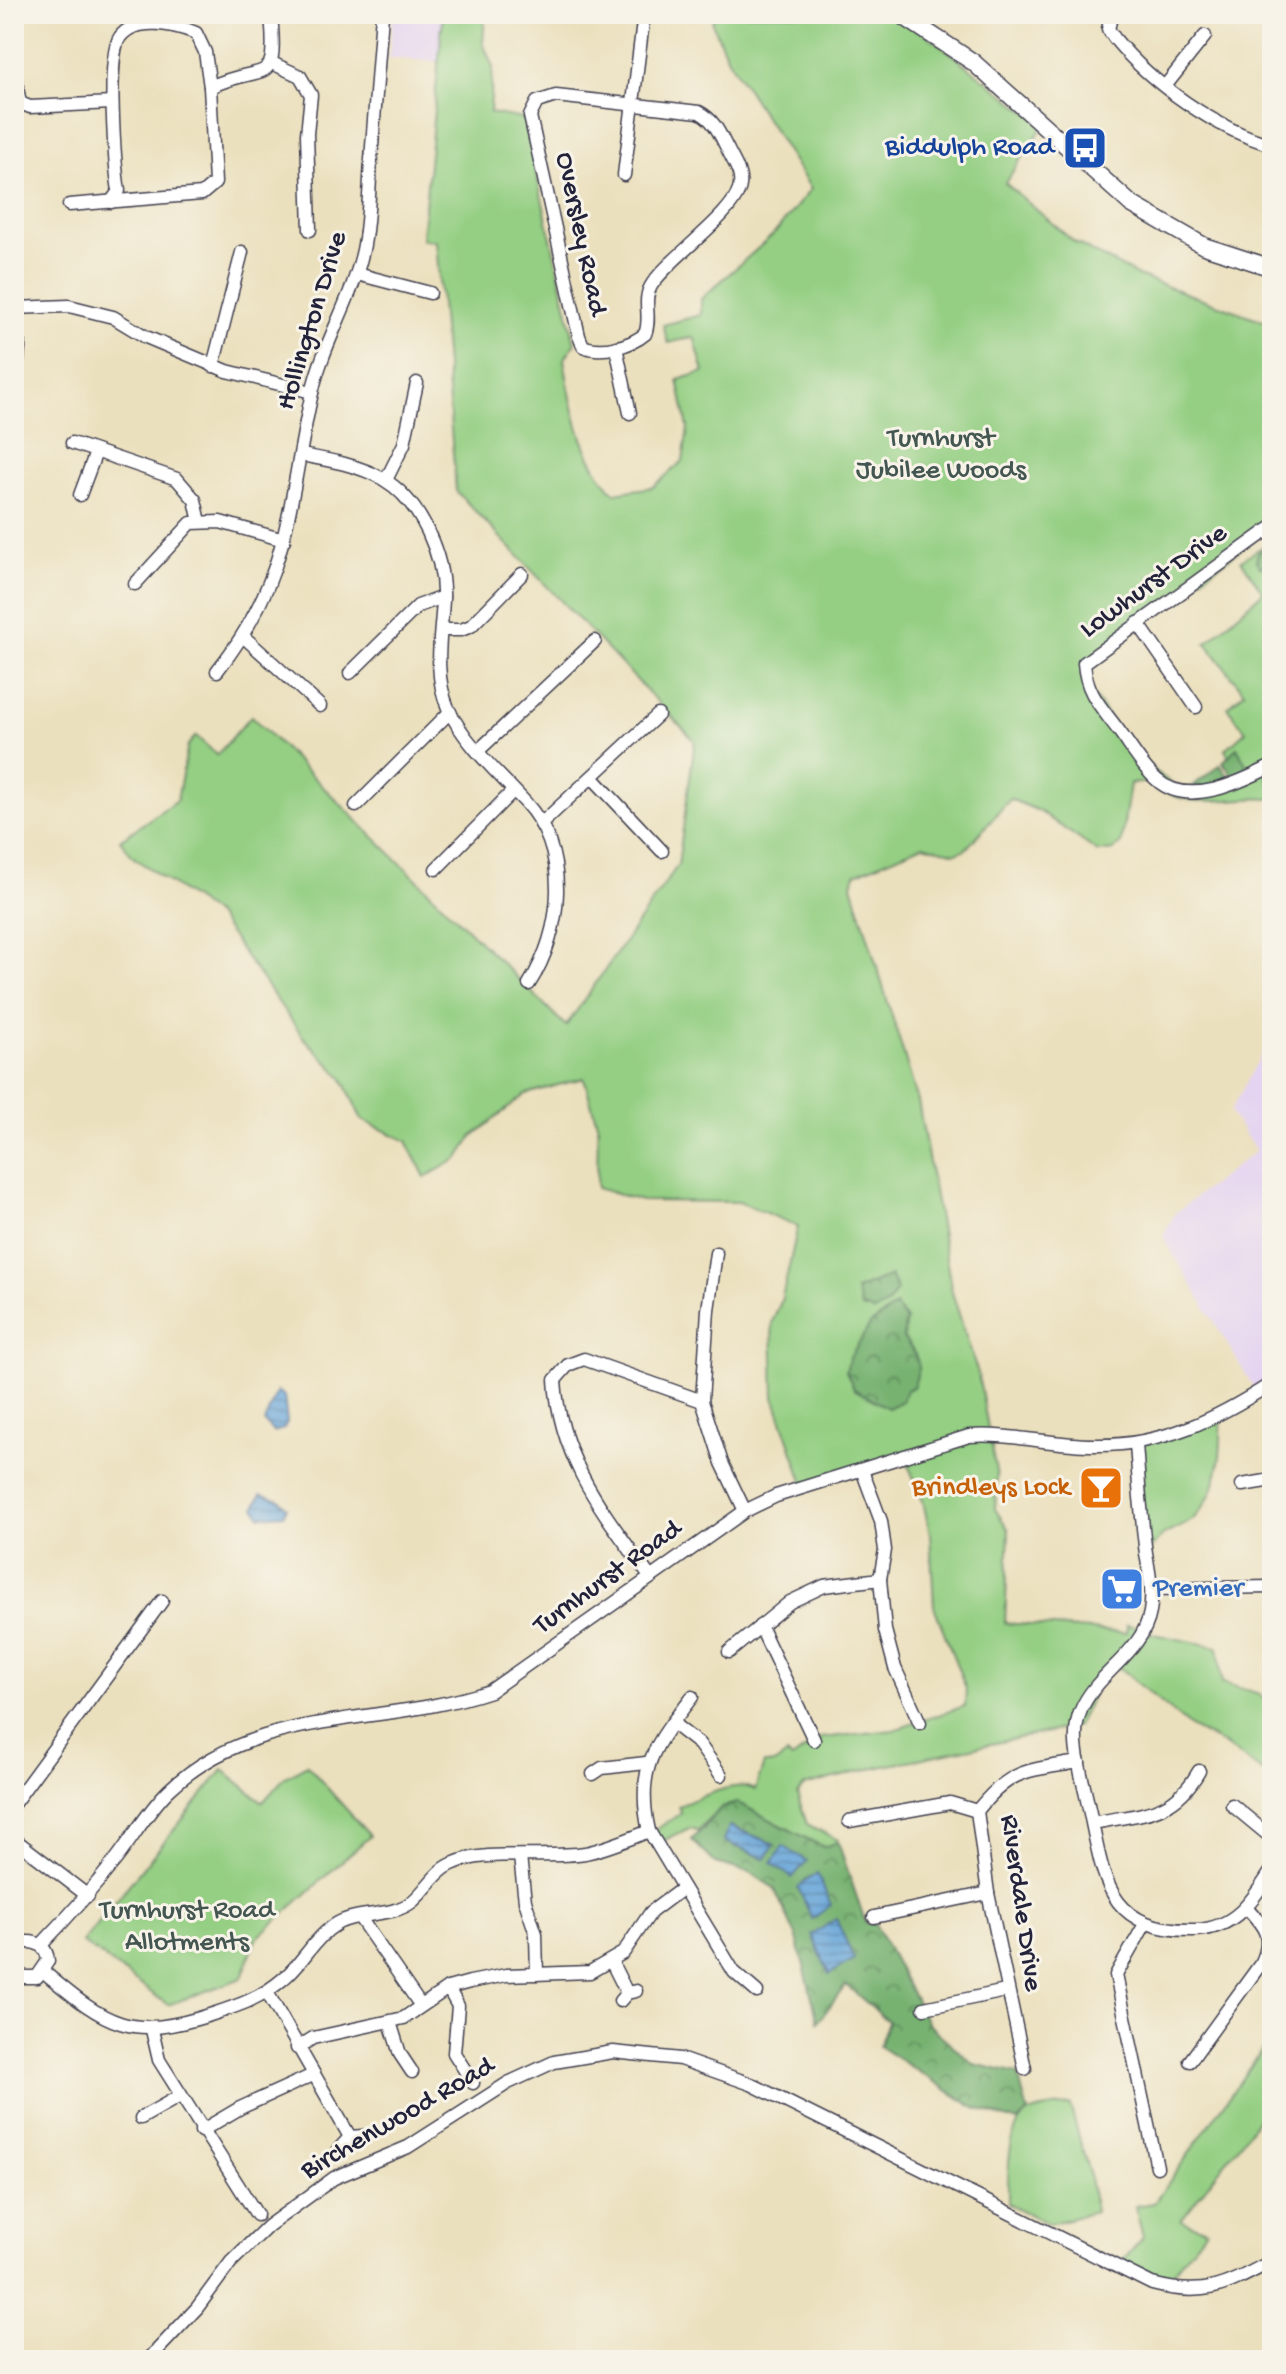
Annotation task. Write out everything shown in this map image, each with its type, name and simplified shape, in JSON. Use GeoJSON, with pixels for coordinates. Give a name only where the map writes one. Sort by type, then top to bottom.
{"type":"FeatureCollection","features":[{"type":"Feature","properties":{"kind":"main road"},"geometry":{"type":"LineString","coordinates":[[900,14],[973,62],[1131,204],[1204,246],[1272,268]]}},
{"type":"Feature","properties":{"kind":"street"},"geometry":{"type":"LineString","coordinates":[[271,14],[272,63]]}},
{"type":"Feature","properties":{"kind":"street","name":"Hollington Drive"},"geometry":{"type":"LineString","coordinates":[[217,671],[244,637],[270,588],[284,540],[312,392],[326,346],[357,274],[367,225],[382,14]]}},
{"type":"Feature","properties":{"kind":"street"},"geometry":{"type":"LineString","coordinates":[[624,175],[630,103],[644,14]]}},
{"type":"Feature","properties":{"kind":"street"},"geometry":{"type":"LineString","coordinates":[[1112,14],[1108,29],[1134,60],[1182,99],[1222,126],[1243,137],[1272,145]]}},
{"type":"Feature","properties":{"kind":"street"},"geometry":{"type":"LineString","coordinates":[[69,205],[111,202],[210,190],[215,183],[210,87],[205,52],[196,33],[162,23],[129,29],[120,36],[115,47],[112,103],[119,191],[111,202]]}},
{"type":"Feature","properties":{"kind":"street"},"geometry":{"type":"LineString","coordinates":[[1166,85],[1205,36]]}},
{"type":"Feature","properties":{"kind":"street"},"geometry":{"type":"LineString","coordinates":[[210,87],[256,74],[272,63]]}},
{"type":"Feature","properties":{"kind":"street"},"geometry":{"type":"LineString","coordinates":[[272,63],[300,76],[311,95],[307,134],[310,230]]}},
{"type":"Feature","properties":{"kind":"street"},"geometry":{"type":"LineString","coordinates":[[14,71],[20,103],[30,107],[112,103]]}},
{"type":"Feature","properties":{"kind":"street","name":"Oversley Road"},"geometry":{"type":"LineString","coordinates":[[556,96],[699,112],[711,119],[740,175],[740,185],[732,202],[653,282],[646,302],[649,321],[645,334],[616,347],[590,349],[580,343],[530,116],[537,102],[556,96]]}},
{"type":"Feature","properties":{"kind":"street"},"geometry":{"type":"LineString","coordinates":[[213,366],[244,261]]}},
{"type":"Feature","properties":{"kind":"street"},"geometry":{"type":"LineString","coordinates":[[357,274],[430,293]]}},
{"type":"Feature","properties":{"kind":"street"},"geometry":{"type":"LineString","coordinates":[[14,401],[18,383],[15,308],[69,306],[113,317],[146,337],[213,366],[312,392]]}},
{"type":"Feature","properties":{"kind":"street"},"geometry":{"type":"LineString","coordinates":[[616,347],[630,413]]}},
{"type":"Feature","properties":{"kind":"street"},"geometry":{"type":"LineString","coordinates":[[386,480],[404,444],[417,383]]}},
{"type":"Feature","properties":{"kind":"street"},"geometry":{"type":"LineString","coordinates":[[72,443],[177,479],[195,500],[200,522]]}},
{"type":"Feature","properties":{"kind":"street"},"geometry":{"type":"LineString","coordinates":[[81,500],[96,452]]}},
{"type":"Feature","properties":{"kind":"street"},"geometry":{"type":"LineString","coordinates":[[301,455],[360,469],[386,480],[413,508],[432,540],[439,563],[443,597],[438,678],[450,712],[541,824],[556,875],[557,897],[548,948],[529,984]]}},
{"type":"Feature","properties":{"kind":"street"},"geometry":{"type":"LineString","coordinates":[[142,582],[182,529],[191,523],[220,522],[284,540]]}},
{"type":"Feature","properties":{"kind":"street","name":"Lowhurst Drive"},"geometry":{"type":"LineString","coordinates":[[1272,528],[1084,663],[1085,685],[1156,780],[1182,791],[1202,792],[1272,766]]}},
{"type":"Feature","properties":{"kind":"street"},"geometry":{"type":"LineString","coordinates":[[441,630],[461,630],[471,626],[504,585],[522,574]]}},
{"type":"Feature","properties":{"kind":"street"},"geometry":{"type":"LineString","coordinates":[[350,673],[360,657],[418,606],[443,597]]}},
{"type":"Feature","properties":{"kind":"street"},"geometry":{"type":"LineString","coordinates":[[1138,623],[1196,707]]}},
{"type":"Feature","properties":{"kind":"street"},"geometry":{"type":"LineString","coordinates":[[244,637],[320,706]]}},
{"type":"Feature","properties":{"kind":"street"},"geometry":{"type":"LineString","coordinates":[[479,750],[595,641]]}},
{"type":"Feature","properties":{"kind":"street"},"geometry":{"type":"LineString","coordinates":[[356,806],[450,712]]}},
{"type":"Feature","properties":{"kind":"street"},"geometry":{"type":"LineString","coordinates":[[541,824],[658,715]]}},
{"type":"Feature","properties":{"kind":"street"},"geometry":{"type":"LineString","coordinates":[[592,777],[647,843],[662,851]]}},
{"type":"Feature","properties":{"kind":"street"},"geometry":{"type":"LineString","coordinates":[[444,867],[513,791]]}},
{"type":"Feature","properties":{"kind":"street"},"geometry":{"type":"LineString","coordinates":[[716,1253],[708,1310],[702,1401],[722,1463],[745,1511]]}},
{"type":"Feature","properties":{"kind":"street"},"geometry":{"type":"LineString","coordinates":[[650,1577],[585,1484],[557,1416],[555,1380],[568,1365],[584,1359],[702,1401]]}},
{"type":"Feature","properties":{"kind":"street","name":"Turnhurst Road"},"geometry":{"type":"LineString","coordinates":[[41,1945],[88,1896],[168,1791],[213,1756],[264,1735],[291,1728],[331,1719],[459,1701],[490,1691],[745,1511],[776,1496],[969,1436],[1001,1434],[1091,1446],[1136,1444],[1213,1419],[1272,1383]]}},
{"type":"Feature","properties":{"kind":"street"},"geometry":{"type":"LineString","coordinates":[[1136,1444],[1140,1503],[1152,1589],[1150,1613],[1142,1634],[1097,1685],[1081,1709],[1076,1731],[1079,1762],[1101,1872],[1117,1901],[1145,1924],[1169,1930],[1202,1929],[1248,1909],[1272,1870]]}},
{"type":"Feature","properties":{"kind":"street"},"geometry":{"type":"LineString","coordinates":[[862,1470],[881,1521],[885,1550],[880,1579],[885,1630],[895,1668],[920,1723]]}},
{"type":"Feature","properties":{"kind":"street"},"geometry":{"type":"LineString","coordinates":[[1242,1485],[1266,1482],[1257,1470]]}},
{"type":"Feature","properties":{"kind":"street"},"geometry":{"type":"LineString","coordinates":[[729,1652],[790,1602],[824,1586],[880,1579]]}},
{"type":"Feature","properties":{"kind":"street"},"geometry":{"type":"LineString","coordinates":[[1152,1589],[1271,1587]]}},
{"type":"Feature","properties":{"kind":"street"},"geometry":{"type":"LineString","coordinates":[[14,1803],[162,1601]]}},
{"type":"Feature","properties":{"kind":"street"},"geometry":{"type":"LineString","coordinates":[[760,1626],[814,1740]]}},
{"type":"Feature","properties":{"kind":"street"},"geometry":{"type":"LineString","coordinates":[[692,1697],[646,1763],[645,1815],[649,1831],[737,1983],[757,1992]]}},
{"type":"Feature","properties":{"kind":"street"},"geometry":{"type":"LineString","coordinates":[[672,1723],[699,1744],[721,1775]]}},
{"type":"Feature","properties":{"kind":"street","name":"Riverdale Drive"},"geometry":{"type":"LineString","coordinates":[[1025,2069],[1006,1991],[977,1811],[998,1784],[1017,1773],[1079,1762]]}},
{"type":"Feature","properties":{"kind":"street"},"geometry":{"type":"LineString","coordinates":[[597,1766],[646,1763]]}},
{"type":"Feature","properties":{"kind":"street"},"geometry":{"type":"LineString","coordinates":[[1093,1823],[1168,1806],[1187,1792],[1199,1771]]}},
{"type":"Feature","properties":{"kind":"street"},"geometry":{"type":"LineString","coordinates":[[849,1821],[950,1803],[977,1811]]}},
{"type":"Feature","properties":{"kind":"street"},"geometry":{"type":"LineString","coordinates":[[1232,1805],[1272,1838]]}},
{"type":"Feature","properties":{"kind":"street"},"geometry":{"type":"LineString","coordinates":[[44,1972],[76,1999],[111,2020],[152,2030],[242,2005],[267,1992],[295,1969],[322,1934],[341,1921],[411,1903],[450,1864],[470,1859],[586,1853],[649,1831]]}},
{"type":"Feature","properties":{"kind":"street"},"geometry":{"type":"LineString","coordinates":[[14,1839],[88,1896]]}},
{"type":"Feature","properties":{"kind":"street"},"geometry":{"type":"LineString","coordinates":[[520,1857],[525,1901],[536,1934],[537,1974]]}},
{"type":"Feature","properties":{"kind":"street"},"geometry":{"type":"LineString","coordinates":[[297,2048],[329,2033],[390,2022],[448,1988],[506,1975],[590,1972],[629,1948],[651,1912],[683,1888]]}},
{"type":"Feature","properties":{"kind":"street"},"geometry":{"type":"LineString","coordinates":[[874,1917],[988,1893]]}},
{"type":"Feature","properties":{"kind":"street"},"geometry":{"type":"LineString","coordinates":[[1190,2061],[1262,1962],[1270,1945],[1266,1930],[1248,1909]]}},
{"type":"Feature","properties":{"kind":"street"},"geometry":{"type":"LineString","coordinates":[[360,1918],[421,2006]]}},
{"type":"Feature","properties":{"kind":"street"},"geometry":{"type":"LineString","coordinates":[[1145,1924],[1116,1975],[1157,2167]]}},
{"type":"Feature","properties":{"kind":"street"},"geometry":{"type":"LineString","coordinates":[[15,1948],[31,1941],[41,1945],[48,1956],[44,1972]]}},
{"type":"Feature","properties":{"kind":"street"},"geometry":{"type":"LineString","coordinates":[[611,1961],[628,1995]]}},
{"type":"Feature","properties":{"kind":"street"},"geometry":{"type":"LineString","coordinates":[[15,1973],[30,1978],[44,1972]]}},
{"type":"Feature","properties":{"kind":"street"},"geometry":{"type":"LineString","coordinates":[[448,1988],[458,2006],[454,2053],[473,2083]]}},
{"type":"Feature","properties":{"kind":"street"},"geometry":{"type":"LineString","coordinates":[[924,2008],[1006,1991]]}},
{"type":"Feature","properties":{"kind":"street"},"geometry":{"type":"LineString","coordinates":[[267,1992],[313,2075],[356,2136],[337,2151]]}},
{"type":"Feature","properties":{"kind":"street"},"geometry":{"type":"LineString","coordinates":[[390,2022],[400,2054],[412,2072]]}},
{"type":"Feature","properties":{"kind":"street"},"geometry":{"type":"LineString","coordinates":[[152,2030],[159,2060],[201,2131],[254,2210],[264,2197]]}},
{"type":"Feature","properties":{"kind":"street","name":"Birchenwood Road"},"geometry":{"type":"LineString","coordinates":[[148,2360],[197,2308],[231,2262],[268,2226],[334,2178],[408,2147],[489,2092],[519,2077],[554,2062],[613,2052],[680,2059],[751,2084],[1152,2284],[1191,2293],[1209,2290],[1272,2261]]}},
{"type":"Feature","properties":{"kind":"street"},"geometry":{"type":"LineString","coordinates":[[201,2131],[240,2108],[313,2075]]}},
{"type":"Feature","properties":{"kind":"street"},"geometry":{"type":"LineString","coordinates":[[141,2118],[180,2096]]}},
{"type":"Feature","properties":{"kind":"shaded area"},"geometry":{"type":"Polygon","coordinates":[[[393,14],[443,14],[439,62],[389,58],[393,14]]]}},
{"type":"Feature","properties":{"kind":"shaded area"},"geometry":{"type":"Polygon","coordinates":[[[1272,1035],[1272,1383],[1257,1393],[1163,1237],[1174,1214],[1256,1151],[1230,1112],[1272,1035]]]}},
{"type":"Feature","properties":{"kind":"green space","name":"Turnhurst Jubilee Woods"},"geometry":{"type":"Polygon","coordinates":[[[443,14],[485,14],[483,43],[493,67],[490,113],[524,119],[575,344],[564,359],[574,412],[594,464],[615,493],[653,487],[683,461],[688,428],[678,380],[704,372],[694,337],[668,343],[663,325],[701,315],[701,299],[774,234],[811,189],[728,59],[712,23],[715,14],[900,14],[1044,125],[1005,183],[1074,242],[1138,276],[1272,324],[1272,527],[1084,663],[1085,685],[1141,761],[1182,791],[1264,770],[1272,788],[1272,799],[1194,800],[1165,792],[1152,782],[1130,784],[1121,843],[1113,850],[1098,852],[1039,811],[1010,799],[966,849],[956,853],[923,845],[855,874],[852,885],[918,1101],[952,1292],[978,1374],[997,1476],[995,1509],[1009,1530],[1005,1623],[1126,1633],[1127,1625],[1144,1629],[1143,1632],[1218,1647],[1222,1683],[1260,1694],[1272,1713],[1272,1778],[1225,1745],[1190,1727],[1116,1665],[1097,1685],[1077,1726],[870,1769],[804,1786],[797,1794],[807,1824],[838,1840],[836,1845],[823,1847],[738,1803],[722,1807],[698,1830],[689,1828],[661,1842],[654,1831],[681,1813],[678,1806],[727,1788],[737,1786],[755,1790],[764,1764],[774,1764],[787,1755],[792,1759],[821,1738],[894,1730],[965,1706],[966,1689],[934,1606],[930,1534],[923,1501],[905,1457],[805,1487],[774,1397],[772,1322],[781,1302],[798,1226],[739,1202],[641,1201],[597,1188],[598,1127],[584,1078],[526,1094],[473,1136],[459,1158],[425,1177],[407,1141],[362,1120],[342,1077],[304,1038],[216,915],[133,857],[120,840],[177,800],[188,745],[196,736],[217,755],[251,716],[566,1026],[678,865],[695,741],[456,491],[436,241],[422,239],[443,14]]]}},
{"type":"Feature","properties":{"kind":"green space"},"geometry":{"type":"Polygon","coordinates":[[[1272,541],[1272,762],[1235,778],[1223,762],[1229,757],[1225,750],[1246,731],[1227,707],[1244,692],[1206,643],[1263,592],[1241,560],[1272,541]]]}},
{"type":"Feature","properties":{"kind":"green space"},"geometry":{"type":"Polygon","coordinates":[[[1272,541],[1272,563],[1260,567],[1256,560],[1258,553],[1272,541]]]}},
{"type":"Feature","properties":{"kind":"green space"},"geometry":{"type":"Polygon","coordinates":[[[1237,747],[1248,768],[1246,773],[1235,778],[1223,762],[1237,747]]]}},
{"type":"Feature","properties":{"kind":"green space"},"geometry":{"type":"Polygon","coordinates":[[[1220,765],[1233,782],[1218,789],[1193,786],[1220,765]]]}},
{"type":"Feature","properties":{"kind":"green space"},"geometry":{"type":"Polygon","coordinates":[[[890,1276],[897,1290],[888,1304],[874,1312],[861,1308],[856,1290],[890,1276]]]}},
{"type":"Feature","properties":{"kind":"green space"},"geometry":{"type":"Polygon","coordinates":[[[895,1306],[906,1320],[903,1338],[915,1355],[918,1372],[913,1387],[906,1390],[902,1401],[888,1408],[854,1389],[846,1371],[850,1357],[870,1325],[895,1306]]]}},
{"type":"Feature","properties":{"kind":"green space"},"geometry":{"type":"Polygon","coordinates":[[[1221,1415],[1218,1468],[1211,1493],[1192,1520],[1164,1535],[1146,1554],[1136,1444],[1221,1415]]]}},
{"type":"Feature","properties":{"kind":"green space","name":"Turnhurst Road Allotments"},"geometry":{"type":"Polygon","coordinates":[[[307,1765],[370,1836],[256,1939],[242,1978],[168,2005],[82,1942],[223,1770],[263,1802],[285,1777],[307,1765]]]}},
{"type":"Feature","properties":{"kind":"green space"},"geometry":{"type":"Polygon","coordinates":[[[738,1803],[823,1847],[838,1842],[866,1924],[875,1924],[928,2024],[974,2064],[1018,2074],[1028,2113],[1018,2122],[975,2108],[879,2046],[888,2021],[846,1985],[818,2022],[797,1938],[774,1888],[749,1872],[715,1863],[692,1840],[722,1807],[738,1803]],[[730,1826],[725,1842],[765,1859],[774,1844],[730,1826]]]}},
{"type":"Feature","properties":{"kind":"green space"},"geometry":{"type":"Polygon","coordinates":[[[1272,2036],[1272,2101],[1181,2220],[1206,2230],[1166,2281],[1122,2262],[1143,2237],[1135,2206],[1154,2203],[1272,2036]]]}},
{"type":"Feature","properties":{"kind":"green space"},"geometry":{"type":"Polygon","coordinates":[[[1070,2105],[1090,2176],[1095,2212],[1049,2224],[1008,2204],[1012,2142],[1015,2130],[1027,2114],[1070,2105]]]}},
{"type":"Feature","properties":{"kind":"water"},"geometry":{"type":"Polygon","coordinates":[[[277,1391],[284,1396],[287,1422],[284,1429],[273,1432],[264,1422],[277,1391]]]}},
{"type":"Feature","properties":{"kind":"water"},"geometry":{"type":"Polygon","coordinates":[[[261,1494],[280,1500],[287,1507],[284,1514],[260,1516],[255,1507],[261,1494]]]}},
{"type":"Feature","properties":{"kind":"water"},"geometry":{"type":"Polygon","coordinates":[[[729,1826],[774,1844],[766,1859],[724,1841],[729,1826]]]}},
{"type":"Feature","properties":{"kind":"water"},"geometry":{"type":"Polygon","coordinates":[[[783,1846],[807,1861],[792,1878],[772,1863],[783,1846]]]}},
{"type":"Feature","properties":{"kind":"water"},"geometry":{"type":"Polygon","coordinates":[[[817,1873],[831,1905],[812,1919],[798,1887],[817,1873]]]}},
{"type":"Feature","properties":{"kind":"water"},"geometry":{"type":"Polygon","coordinates":[[[836,1919],[854,1959],[829,1974],[812,1935],[836,1919]]]}},
{"type":"Feature","properties":{"kind":"place","name":"Biddulph Road"},"geometry":{"type":"Point","coordinates":[1085,148]}},
{"type":"Feature","properties":{"kind":"place","name":"Brindleys Lock"},"geometry":{"type":"Point","coordinates":[1101,1488]}},
{"type":"Feature","properties":{"kind":"place","name":"Premier"},"geometry":{"type":"Point","coordinates":[1122,1589]}}]}
